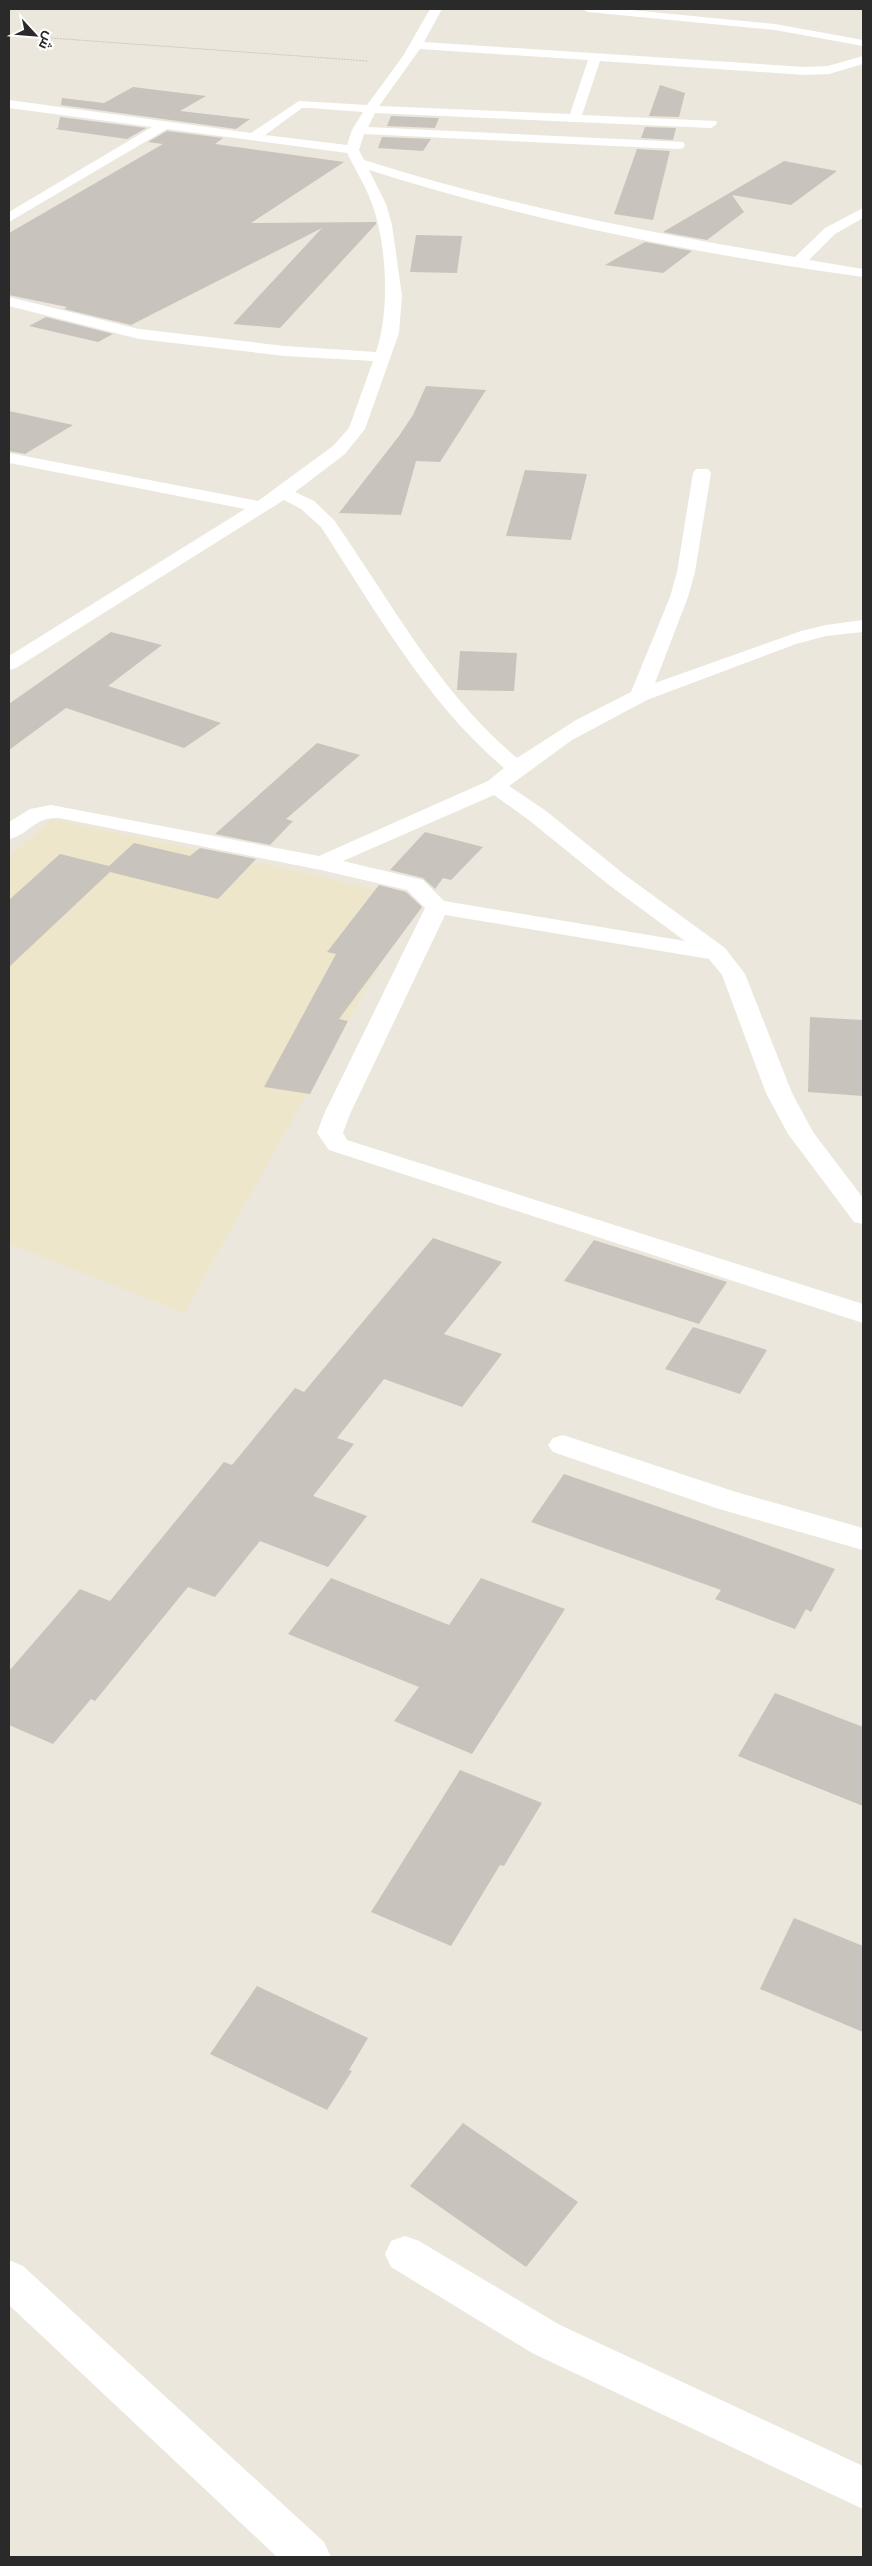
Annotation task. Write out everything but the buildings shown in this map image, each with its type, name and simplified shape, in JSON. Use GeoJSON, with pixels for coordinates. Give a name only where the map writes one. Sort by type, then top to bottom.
{"type":"FeatureCollection","features":[{"type":"Feature","properties":{"kind":"street"},"geometry":{"type":"LineString","coordinates":[[9,664],[282,494],[338,450],[358,430],[391,333],[394,296],[385,225],[379,204],[354,156],[358,130],[369,109],[404,64],[436,9]]}},
{"type":"Feature","properties":{"kind":"street"},"geometry":{"type":"LineString","coordinates":[[588,9],[775,27],[863,44]]}},
{"type":"Feature","properties":{"kind":"street"},"geometry":{"type":"LineString","coordinates":[[416,45],[805,71],[829,70],[863,60]]}},
{"type":"Feature","properties":{"kind":"street"},"geometry":{"type":"LineString","coordinates":[[575,117],[594,57]]}},
{"type":"Feature","properties":{"kind":"street"},"geometry":{"type":"LineString","coordinates":[[9,104],[167,124],[253,137],[354,156],[480,200],[550,216],[863,272]]}},
{"type":"Feature","properties":{"kind":"street"},"geometry":{"type":"LineString","coordinates":[[253,137],[304,104],[369,109],[711,124]]}},
{"type":"Feature","properties":{"kind":"street"},"geometry":{"type":"LineString","coordinates":[[9,218],[167,124]]}},
{"type":"Feature","properties":{"kind":"street"},"geometry":{"type":"LineString","coordinates":[[358,130],[678,145]]}},
{"type":"Feature","properties":{"kind":"street"},"geometry":{"type":"LineString","coordinates":[[799,262],[830,231],[861,216]]}},
{"type":"Feature","properties":{"kind":"street"},"geometry":{"type":"LineString","coordinates":[[9,312],[16,303],[139,334],[285,351],[382,357]]}},
{"type":"Feature","properties":{"kind":"street"},"geometry":{"type":"LineString","coordinates":[[9,458],[262,507]]}},
{"type":"Feature","properties":{"kind":"street"},"geometry":{"type":"LineString","coordinates":[[640,696],[686,572],[702,473]]}},
{"type":"Feature","properties":{"kind":"street"},"geometry":{"type":"LineString","coordinates":[[282,494],[298,498],[314,508],[328,524],[422,666],[485,742],[516,768]]}},
{"type":"Feature","properties":{"kind":"street"},"geometry":{"type":"LineString","coordinates":[[322,863],[496,786],[516,768],[567,735],[640,696],[803,635],[845,626],[863,626]]}},
{"type":"Feature","properties":{"kind":"street"},"geometry":{"type":"LineString","coordinates":[[496,786],[538,816],[617,880],[717,953],[733,974],[779,1093],[801,1134],[863,1216]]}},
{"type":"Feature","properties":{"kind":"street"},"geometry":{"type":"LineString","coordinates":[[9,833],[23,820],[36,813],[50,811],[322,863],[415,885],[437,907],[717,953]]}},
{"type":"Feature","properties":{"kind":"street"},"geometry":{"type":"LineString","coordinates":[[437,907],[337,1114],[330,1133],[338,1145],[863,1314]]}},
{"type":"Feature","properties":{"kind":"street"},"geometry":{"type":"LineString","coordinates":[[563,1445],[728,1500],[863,1539]]}},
{"type":"Feature","properties":{"kind":"street"},"geometry":{"type":"LineString","coordinates":[[405,2254],[546,2339],[863,2488]]}},
{"type":"Feature","properties":{"kind":"street"},"geometry":{"type":"LineString","coordinates":[[9,2280],[310,2557]]}},
{"type":"Feature","properties":{"kind":"path"},"geometry":{"type":"LineString","coordinates":[[9,35],[404,64]]}},
{"type":"Feature","properties":{"kind":"shaded area"},"geometry":{"type":"Polygon","coordinates":[[[52,819],[306,873],[416,900],[184,1313],[9,1244],[9,857],[52,819]]]}}]}
